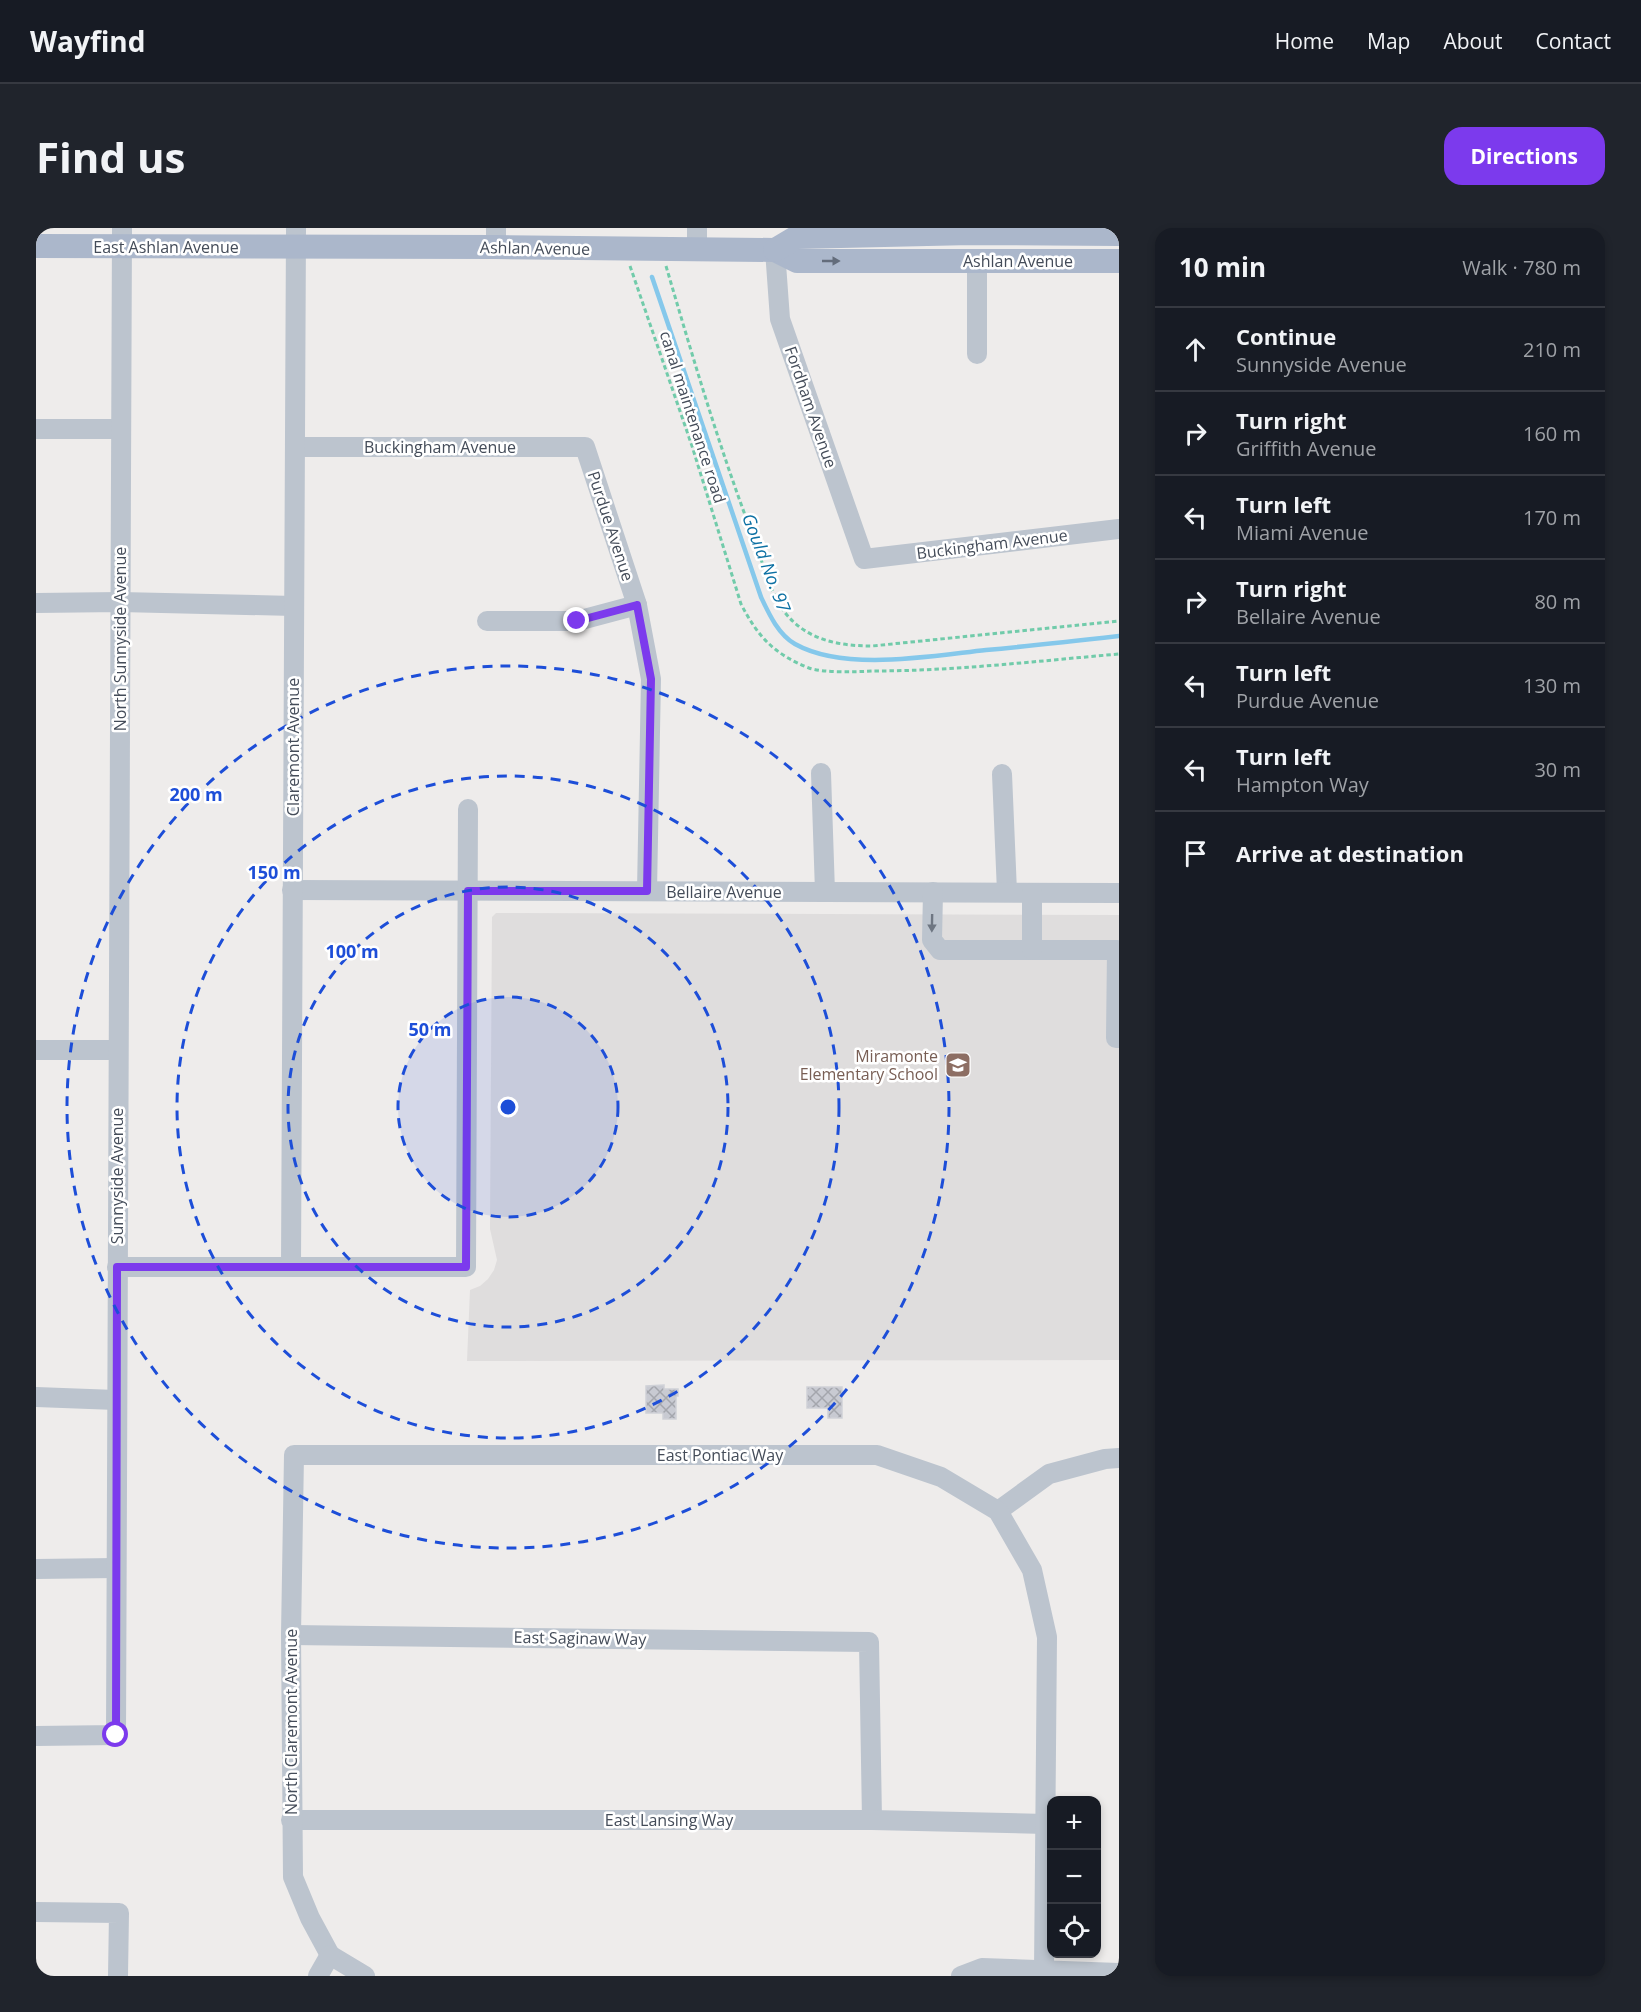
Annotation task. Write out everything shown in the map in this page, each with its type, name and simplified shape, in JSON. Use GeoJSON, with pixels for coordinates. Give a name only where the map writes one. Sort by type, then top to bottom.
{"type":"FeatureCollection","features":[{"type":"Feature","properties":{"kind":"main road","name":"Ashlan Avenue"},"geometry":{"type":"LineString","coordinates":[[775,250],[797,237],[1111,232]]}},
{"type":"Feature","properties":{"kind":"main road","name":"East Ashlan Avenue"},"geometry":{"type":"LineString","coordinates":[[36,246],[122,237],[296,238]]}},
{"type":"Feature","properties":{"kind":"main road","name":"Ashlan Avenue"},"geometry":{"type":"LineString","coordinates":[[296,238],[496,238],[624,250],[662,250],[697,239],[775,250],[797,261],[1113,261]]}},
{"type":"Feature","properties":{"kind":"street"},"geometry":{"type":"LineString","coordinates":[[1111,232],[1113,261]]}},
{"type":"Feature","properties":{"kind":"street","name":"North Sunnyside Avenue"},"geometry":{"type":"LineString","coordinates":[[117,1050],[122,237]]}},
{"type":"Feature","properties":{"kind":"street","name":"Claremont Avenue"},"geometry":{"type":"LineString","coordinates":[[291,1267],[296,238]]}},
{"type":"Feature","properties":{"kind":"street","name":"Fordham Avenue"},"geometry":{"type":"LineString","coordinates":[[775,250],[780,319],[864,559]]}},
{"type":"Feature","properties":{"kind":"street"},"geometry":{"type":"LineString","coordinates":[[977,261],[977,354]]}},
{"type":"Feature","properties":{"kind":"street"},"geometry":{"type":"LineString","coordinates":[[36,429],[121,429]]}},
{"type":"Feature","properties":{"kind":"street","name":"Buckingham Avenue"},"geometry":{"type":"LineString","coordinates":[[295,447],[585,447]]}},
{"type":"Feature","properties":{"kind":"street","name":"Purdue Avenue"},"geometry":{"type":"LineString","coordinates":[[585,447],[637,605],[651,679],[647,891]]}},
{"type":"Feature","properties":{"kind":"street","name":"Buckingham Avenue"},"geometry":{"type":"LineString","coordinates":[[864,559],[1119,529]]}},
{"type":"Feature","properties":{"kind":"street"},"geometry":{"type":"LineString","coordinates":[[36,603],[120,602],[294,606]]}},
{"type":"Feature","properties":{"kind":"street"},"geometry":{"type":"LineString","coordinates":[[487,621],[577,621],[637,605]]}},
{"type":"Feature","properties":{"kind":"street"},"geometry":{"type":"LineString","coordinates":[[821,773],[825,892]]}},
{"type":"Feature","properties":{"kind":"street"},"geometry":{"type":"LineString","coordinates":[[1002,774],[1007,892]]}},
{"type":"Feature","properties":{"kind":"street"},"geometry":{"type":"LineString","coordinates":[[117,1267],[466,1267],[468,809]]}},
{"type":"Feature","properties":{"kind":"street","name":"Bellaire Avenue"},"geometry":{"type":"LineString","coordinates":[[292,890],[1119,893]]}},
{"type":"Feature","properties":{"kind":"street"},"geometry":{"type":"LineString","coordinates":[[933,892],[932,940],[940,950],[1117,950],[1118,1038]]}},
{"type":"Feature","properties":{"kind":"street"},"geometry":{"type":"LineString","coordinates":[[1032,893],[1032,950]]}},
{"type":"Feature","properties":{"kind":"street"},"geometry":{"type":"LineString","coordinates":[[36,1050],[117,1050]]}},
{"type":"Feature","properties":{"kind":"street","name":"Sunnyside Avenue"},"geometry":{"type":"LineString","coordinates":[[36,1736],[116,1735],[117,1050]]}},
{"type":"Feature","properties":{"kind":"street"},"geometry":{"type":"LineString","coordinates":[[36,1397],[116,1400]]}},
{"type":"Feature","properties":{"kind":"street","name":"East Pontiac Way"},"geometry":{"type":"LineString","coordinates":[[294,1455],[877,1455],[941,1477],[999,1511]]}},
{"type":"Feature","properties":{"kind":"street","name":"North Claremont Avenue"},"geometry":{"type":"LineString","coordinates":[[294,1455],[291,1635],[293,1877],[330,1955]]}},
{"type":"Feature","properties":{"kind":"street"},"geometry":{"type":"LineString","coordinates":[[1044,1971],[1047,1637],[1032,1570],[999,1511],[1049,1474],[1105,1459],[1119,1458]]}},
{"type":"Feature","properties":{"kind":"street"},"geometry":{"type":"LineString","coordinates":[[36,1569],[116,1568]]}},
{"type":"Feature","properties":{"kind":"street","name":"East Saginaw Way"},"geometry":{"type":"LineString","coordinates":[[291,1635],[869,1642],[872,1820]]}},
{"type":"Feature","properties":{"kind":"street","name":"East Lansing Way"},"geometry":{"type":"LineString","coordinates":[[291,1820],[872,1820],[1046,1824]]}},
{"type":"Feature","properties":{"kind":"street"},"geometry":{"type":"LineString","coordinates":[[36,1912],[119,1913],[118,1976]]}},
{"type":"Feature","properties":{"kind":"street"},"geometry":{"type":"LineString","coordinates":[[318,1976],[330,1955],[365,1976]]}},
{"type":"Feature","properties":{"kind":"street"},"geometry":{"type":"LineString","coordinates":[[961,1976],[982,1968],[1119,1973]]}},
{"type":"Feature","properties":{"kind":"path","name":"canal maintenance road"},"geometry":{"type":"LineString","coordinates":[[624,250],[692,446],[741,604],[753,628],[777,652],[811,669],[851,672],[922,671],[1119,654]]}},
{"type":"Feature","properties":{"kind":"path","name":"canal maintenance road"},"geometry":{"type":"LineString","coordinates":[[662,250],[693,357],[745,516],[773,590],[783,610],[800,628],[820,639],[849,646],[872,646],[1119,621]]}},
{"type":"Feature","properties":{"kind":"shaded area"},"geometry":{"type":"Polygon","coordinates":[[[496,913],[1119,915],[1119,1360],[467,1361],[470,1290],[480,1286],[488,1279],[497,1260],[490,1229],[492,917],[496,913]]]}},
{"type":"Feature","properties":{"kind":"building"},"geometry":{"type":"Polygon","coordinates":[[[664,1385],[664,1389],[678,1389],[676,1419],[663,1419],[663,1413],[646,1413],[646,1386],[664,1385]]]}},
{"type":"Feature","properties":{"kind":"building"},"geometry":{"type":"Polygon","coordinates":[[[807,1387],[842,1387],[842,1418],[828,1418],[828,1408],[807,1408],[807,1387]]]}},
{"type":"Feature","properties":{"kind":"waterway","name":"Gould No. 97"},"geometry":{"type":"LineString","coordinates":[[652,277],[761,597],[775,623],[789,640],[815,653],[838,658],[889,660],[1119,636]]}},
{"type":"Feature","properties":{"kind":"place","name":"Miramonte Elementary School"},"geometry":{"type":"Point","coordinates":[958,1065]}},
{"type":"Feature","properties":{"kind":"route"},"geometry":{"type":"LineString","coordinates":[[116,1735],[117,1267],[466,1267],[468,891],[647,891],[651,679],[637,605],[577,621]]}}]}
